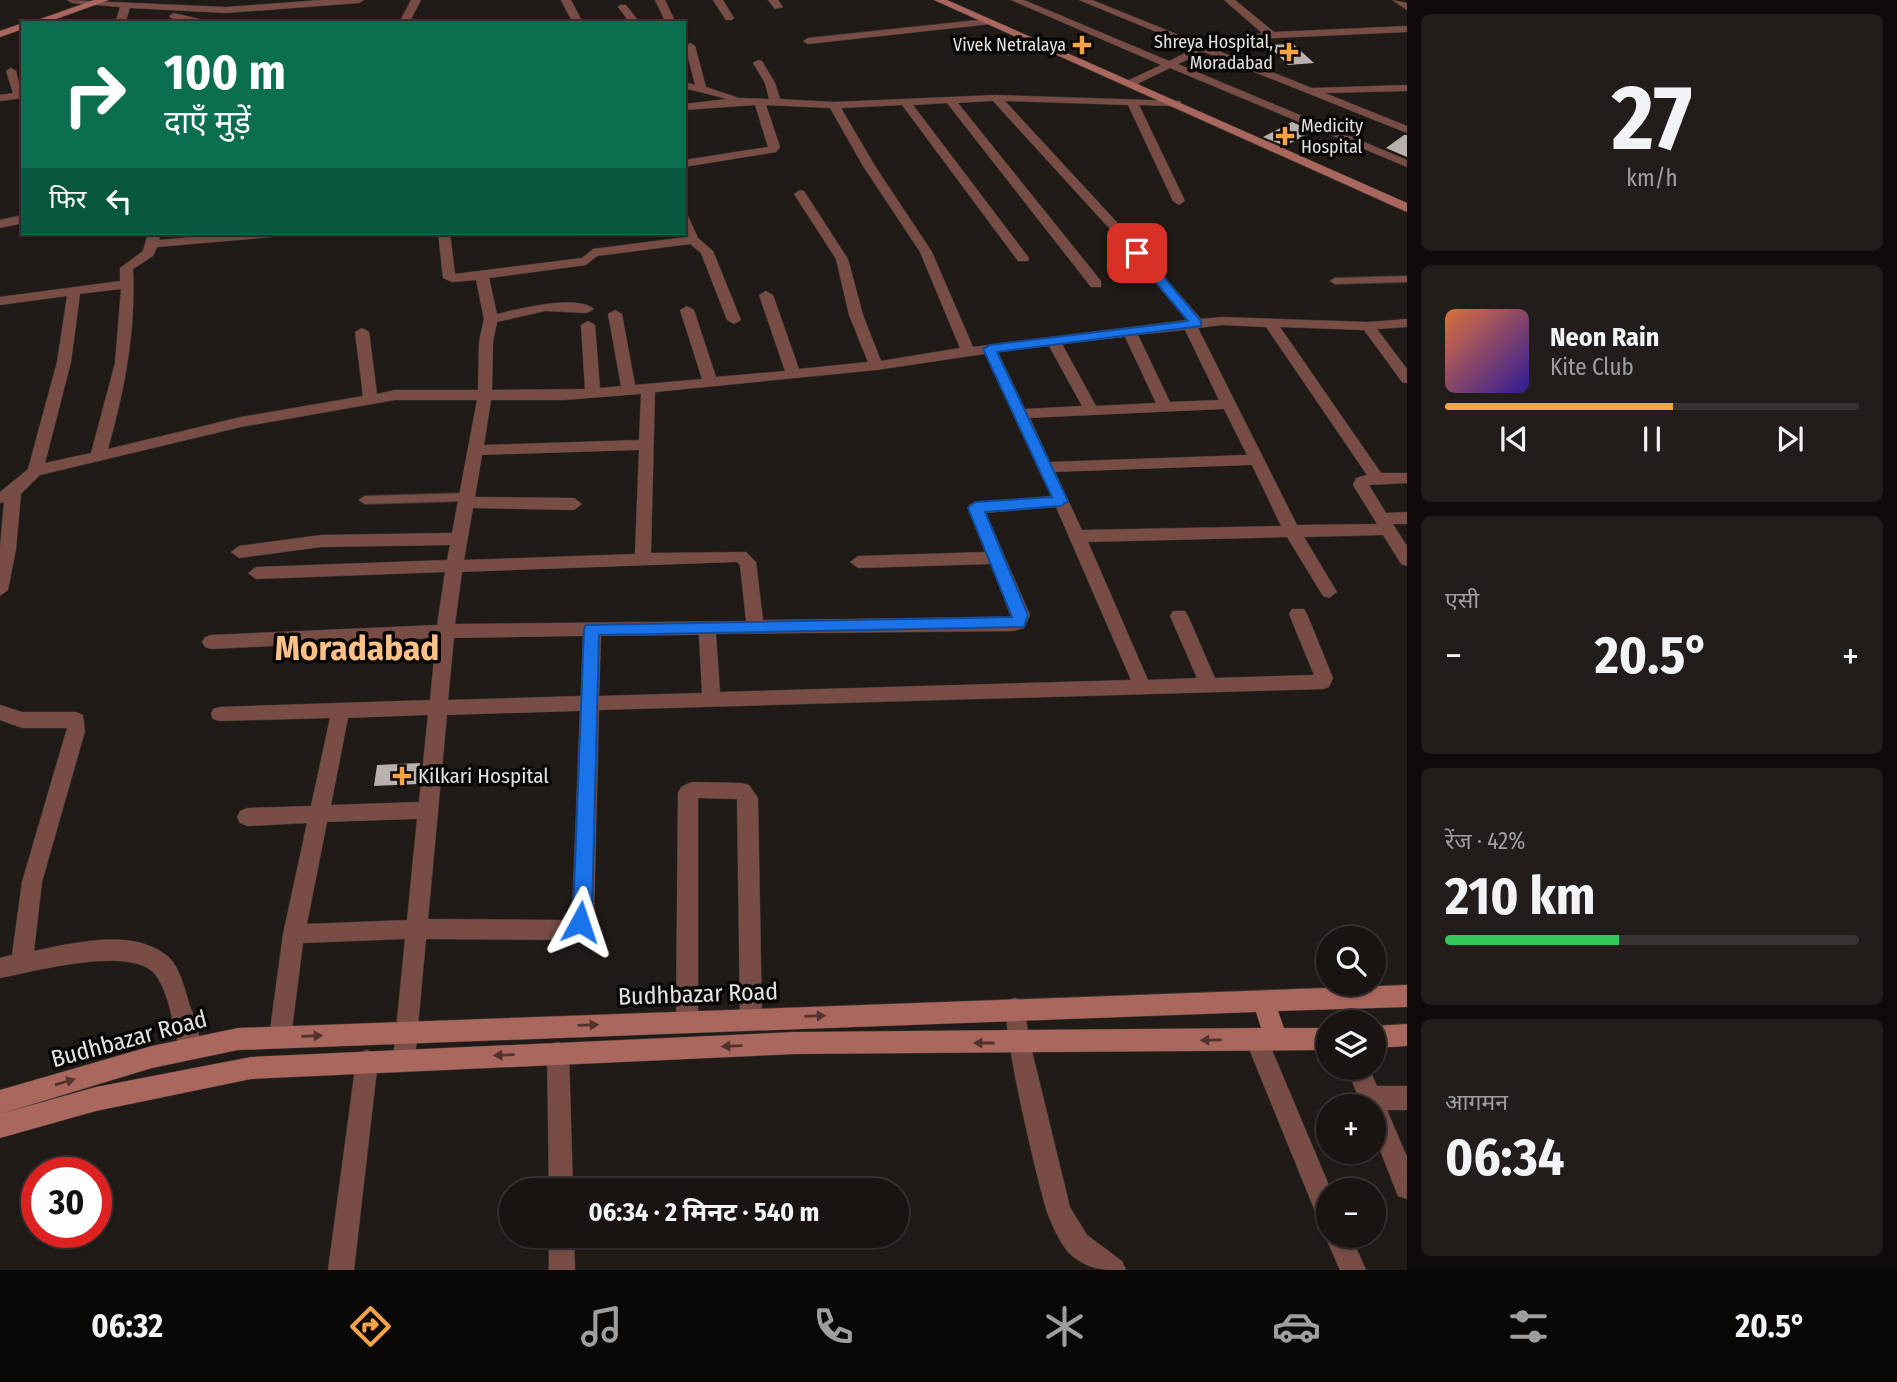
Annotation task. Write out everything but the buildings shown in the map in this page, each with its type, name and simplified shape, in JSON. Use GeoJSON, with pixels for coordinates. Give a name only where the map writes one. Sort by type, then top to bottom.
{"type":"FeatureCollection","features":[{"type":"Feature","properties":{"kind":"street"},"geometry":{"type":"LineString","coordinates":[[72,0],[226,10],[359,0]]}},
{"type":"Feature","properties":{"kind":"street"},"geometry":{"type":"LineString","coordinates":[[405,21],[416,0]]}},
{"type":"Feature","properties":{"kind":"street"},"geometry":{"type":"LineString","coordinates":[[566,0],[577,21]]}},
{"type":"Feature","properties":{"kind":"street"},"geometry":{"type":"LineString","coordinates":[[660,0],[670,21]]}},
{"type":"Feature","properties":{"kind":"street"},"geometry":{"type":"LineString","coordinates":[[718,0],[729,18]]}},
{"type":"Feature","properties":{"kind":"street"},"geometry":{"type":"LineString","coordinates":[[939,0],[1131,83],[1407,208]]}},
{"type":"Feature","properties":{"kind":"street"},"geometry":{"type":"LineString","coordinates":[[1016,0],[1167,66],[1407,164]]}},
{"type":"Feature","properties":{"kind":"street"},"geometry":{"type":"LineString","coordinates":[[1084,0],[1407,130]]}},
{"type":"Feature","properties":{"kind":"street"},"geometry":{"type":"LineString","coordinates":[[1229,0],[1270,34]]}},
{"type":"Feature","properties":{"kind":"street"},"geometry":{"type":"LineString","coordinates":[[1397,0],[1407,7]]}},
{"type":"Feature","properties":{"kind":"street"},"geometry":{"type":"LineString","coordinates":[[40,21],[102,1]]}},
{"type":"Feature","properties":{"kind":"street"},"geometry":{"type":"LineString","coordinates":[[121,21],[126,4]]}},
{"type":"Feature","properties":{"kind":"street"},"geometry":{"type":"LineString","coordinates":[[152,7],[191,21]]}},
{"type":"Feature","properties":{"kind":"street"},"geometry":{"type":"LineString","coordinates":[[623,7],[634,21]]}},
{"type":"Feature","properties":{"kind":"street"},"geometry":{"type":"LineString","coordinates":[[808,41],[988,22]]}},
{"type":"Feature","properties":{"kind":"street"},"geometry":{"type":"LineString","coordinates":[[0,34],[21,27]]}},
{"type":"Feature","properties":{"kind":"street"},"geometry":{"type":"LineString","coordinates":[[1131,83],[1204,48],[1253,36],[1407,29]]}},
{"type":"Feature","properties":{"kind":"street"},"geometry":{"type":"LineString","coordinates":[[690,46],[701,89]]}},
{"type":"Feature","properties":{"kind":"street"},"geometry":{"type":"LineString","coordinates":[[758,63],[771,83],[775,102]]}},
{"type":"Feature","properties":{"kind":"street"},"geometry":{"type":"LineString","coordinates":[[0,98],[21,95],[11,71]]}},
{"type":"Feature","properties":{"kind":"street"},"geometry":{"type":"LineString","coordinates":[[686,85],[744,101]]}},
{"type":"Feature","properties":{"kind":"street"},"geometry":{"type":"LineString","coordinates":[[1309,90],[1407,88]]}},
{"type":"Feature","properties":{"kind":"street"},"geometry":{"type":"LineString","coordinates":[[686,107],[744,101],[834,105],[996,98],[1176,103]]}},
{"type":"Feature","properties":{"kind":"street"},"geometry":{"type":"LineString","coordinates":[[996,98],[1122,235],[1193,324],[1292,531],[1329,592]]}},
{"type":"Feature","properties":{"kind":"street"},"geometry":{"type":"LineString","coordinates":[[949,99],[1096,284]]}},
{"type":"Feature","properties":{"kind":"street"},"geometry":{"type":"LineString","coordinates":[[904,101],[1023,257]]}},
{"type":"Feature","properties":{"kind":"street"},"geometry":{"type":"LineString","coordinates":[[686,164],[772,150],[774,147],[759,102]]}},
{"type":"Feature","properties":{"kind":"street"},"geometry":{"type":"LineString","coordinates":[[1132,102],[1179,201]]}},
{"type":"Feature","properties":{"kind":"street"},"geometry":{"type":"LineString","coordinates":[[834,105],[869,166],[926,252],[968,351]]}},
{"type":"Feature","properties":{"kind":"street"},"geometry":{"type":"LineString","coordinates":[[800,194],[842,258],[856,315],[876,366]]}},
{"type":"Feature","properties":{"kind":"street"},"geometry":{"type":"LineString","coordinates":[[0,224],[21,219]]}},
{"type":"Feature","properties":{"kind":"street"},"geometry":{"type":"LineString","coordinates":[[686,224],[693,240],[707,251],[734,320]]}},
{"type":"Feature","properties":{"kind":"street"},"geometry":{"type":"LineString","coordinates":[[98,456],[117,394],[130,308],[127,266],[146,255],[153,239],[232,235]]}},
{"type":"Feature","properties":{"kind":"street"},"geometry":{"type":"LineString","coordinates":[[444,235],[449,277],[477,276],[586,261],[593,253],[693,240]]}},
{"type":"Feature","properties":{"kind":"street"},"geometry":{"type":"LineString","coordinates":[[404,1059],[445,631],[485,395],[486,342],[491,319],[482,278],[477,276]]}},
{"type":"Feature","properties":{"kind":"street"},"geometry":{"type":"LineString","coordinates":[[0,301],[128,284]]}},
{"type":"Feature","properties":{"kind":"street"},"geometry":{"type":"LineString","coordinates":[[36,471],[64,362],[74,291]]}},
{"type":"Feature","properties":{"kind":"street"},"geometry":{"type":"LineString","coordinates":[[766,295],[794,375]]}},
{"type":"Feature","properties":{"kind":"street"},"geometry":{"type":"LineString","coordinates":[[491,319],[545,307],[586,309]]}},
{"type":"Feature","properties":{"kind":"street"},"geometry":{"type":"LineString","coordinates":[[687,310],[710,382]]}},
{"type":"Feature","properties":{"kind":"street"},"geometry":{"type":"LineString","coordinates":[[615,314],[629,390]]}},
{"type":"Feature","properties":{"kind":"street"},"geometry":{"type":"LineString","coordinates":[[0,590],[8,549],[6,495],[36,471],[241,422],[395,395],[593,393],[648,389],[876,366],[968,351],[1054,343],[1129,331],[1222,321],[1368,326],[1407,323]]}},
{"type":"Feature","properties":{"kind":"street"},"geometry":{"type":"LineString","coordinates":[[1270,323],[1375,478]]}},
{"type":"Feature","properties":{"kind":"street"},"geometry":{"type":"LineString","coordinates":[[588,325],[593,393]]}},
{"type":"Feature","properties":{"kind":"street"},"geometry":{"type":"LineString","coordinates":[[1368,326],[1407,379]]}},
{"type":"Feature","properties":{"kind":"street"},"geometry":{"type":"LineString","coordinates":[[1129,331],[1165,407]]}},
{"type":"Feature","properties":{"kind":"street"},"geometry":{"type":"LineString","coordinates":[[362,332],[370,398]]}},
{"type":"Feature","properties":{"kind":"street"},"geometry":{"type":"LineString","coordinates":[[1054,343],[1092,411]]}},
{"type":"Feature","properties":{"kind":"street"},"geometry":{"type":"LineString","coordinates":[[990,349],[1077,536],[1142,686]]}},
{"type":"Feature","properties":{"kind":"street"},"geometry":{"type":"LineString","coordinates":[[643,559],[648,389]]}},
{"type":"Feature","properties":{"kind":"street"},"geometry":{"type":"LineString","coordinates":[[1020,414],[1229,404]]}},
{"type":"Feature","properties":{"kind":"street"},"geometry":{"type":"LineString","coordinates":[[475,450],[646,445]]}},
{"type":"Feature","properties":{"kind":"street"},"geometry":{"type":"LineString","coordinates":[[1045,467],[1256,460]]}},
{"type":"Feature","properties":{"kind":"street"},"geometry":{"type":"LineString","coordinates":[[1407,478],[1375,478],[1362,482],[1361,485],[1407,560]]}},
{"type":"Feature","properties":{"kind":"street"},"geometry":{"type":"LineString","coordinates":[[467,500],[574,504]]}},
{"type":"Feature","properties":{"kind":"street"},"geometry":{"type":"LineString","coordinates":[[211,642],[445,631],[1018,622],[1021,615],[975,508],[1061,501]]}},
{"type":"Feature","properties":{"kind":"street"},"geometry":{"type":"LineString","coordinates":[[1077,536],[1292,531],[1385,524],[1407,518]]}},
{"type":"Feature","properties":{"kind":"street"},"geometry":{"type":"LineString","coordinates":[[239,552],[321,541],[459,539]]}},
{"type":"Feature","properties":{"kind":"street"},"geometry":{"type":"LineString","coordinates":[[256,573],[455,564],[746,557],[755,628]]}},
{"type":"Feature","properties":{"kind":"street"},"geometry":{"type":"LineString","coordinates":[[858,562],[996,558]]}},
{"type":"Feature","properties":{"kind":"street"},"geometry":{"type":"LineString","coordinates":[[220,713],[1322,682],[1324,678],[1298,614]]}},
{"type":"Feature","properties":{"kind":"street"},"geometry":{"type":"LineString","coordinates":[[1180,616],[1209,685]]}},
{"type":"Feature","properties":{"kind":"street"},"geometry":{"type":"LineString","coordinates":[[707,628],[711,699]]}},
{"type":"Feature","properties":{"kind":"street"},"geometry":{"type":"LineString","coordinates":[[294,934],[418,929],[564,930],[580,922],[583,915],[592,629]]}},
{"type":"Feature","properties":{"kind":"street"},"geometry":{"type":"LineString","coordinates":[[280,1037],[294,934],[341,709]]}},
{"type":"Feature","properties":{"kind":"street"},"geometry":{"type":"LineString","coordinates":[[0,712],[22,720],[76,720],[76,731],[32,882],[22,964]]}},
{"type":"Feature","properties":{"kind":"street"},"geometry":{"type":"LineString","coordinates":[[687,1022],[688,793],[692,790],[741,791],[748,798],[751,1019]]}},
{"type":"Feature","properties":{"kind":"street"},"geometry":{"type":"LineString","coordinates":[[247,817],[427,810]]}},
{"type":"Feature","properties":{"kind":"street"},"geometry":{"type":"LineString","coordinates":[[0,968],[96,951],[138,953],[160,962],[174,988],[190,1048]]}},
{"type":"Feature","properties":{"kind":"street","name":"Budhbazar Road"},"geometry":{"type":"LineString","coordinates":[[0,1102],[190,1048],[253,1038],[1407,996]]}},
{"type":"Feature","properties":{"kind":"street"},"geometry":{"type":"LineString","coordinates":[[1263,1001],[1266,1040],[1316,1179]]}},
{"type":"Feature","properties":{"kind":"street"},"geometry":{"type":"LineString","coordinates":[[1015,1009],[1019,1043],[1059,1211],[1078,1244],[1113,1270]]}},
{"type":"Feature","properties":{"kind":"street"},"geometry":{"type":"LineString","coordinates":[[540,1027],[548,1054],[560,1178]]}},
{"type":"Feature","properties":{"kind":"street"},"geometry":{"type":"LineString","coordinates":[[1386,1036],[1407,1035]]}},
{"type":"Feature","properties":{"kind":"street"},"geometry":{"type":"LineString","coordinates":[[251,1068],[253,1038]]}},
{"type":"Feature","properties":{"kind":"street"},"geometry":{"type":"LineString","coordinates":[[0,1126],[96,1099],[251,1068],[795,1043],[1316,1039]]}},
{"type":"Feature","properties":{"kind":"street"},"geometry":{"type":"LineString","coordinates":[[341,1270],[367,1061]]}},
{"type":"Feature","properties":{"kind":"street"},"geometry":{"type":"LineString","coordinates":[[1386,1102],[1407,1098]]}},
{"type":"Feature","properties":{"kind":"street"},"geometry":{"type":"LineString","coordinates":[[1386,1136],[1407,1187]]}},
{"type":"Feature","properties":{"kind":"street"},"geometry":{"type":"LineString","coordinates":[[562,1248],[562,1270]]}},
{"type":"Feature","properties":{"kind":"street"},"geometry":{"type":"LineString","coordinates":[[1343,1248],[1353,1270]]}},
{"type":"Feature","properties":{"kind":"lane"},"geometry":{"type":"LineString","coordinates":[[1335,281],[1407,279]]}},
{"type":"Feature","properties":{"kind":"lane"},"geometry":{"type":"LineString","coordinates":[[365,500],[467,500]]}},
{"type":"Feature","properties":{"kind":"place","name":"Vivek Netralaya"},"geometry":{"type":"Point","coordinates":[1082,45]}},
{"type":"Feature","properties":{"kind":"place","name":"Shreya Hospital, Moradabad"},"geometry":{"type":"Point","coordinates":[1289,52]}},
{"type":"Feature","properties":{"kind":"place","name":"Medicity Hospital"},"geometry":{"type":"Point","coordinates":[1285,136]}},
{"type":"Feature","properties":{"kind":"place","name":"Kilkari Hospital"},"geometry":{"type":"Point","coordinates":[402,776]}},
{"type":"Feature","properties":{"kind":"district","name":"Moradabad"},"geometry":{"type":"Point","coordinates":[357,648]}},
{"type":"Feature","properties":{"kind":"route"},"geometry":{"type":"LineString","coordinates":[[580,922],[583,915],[592,629],[1018,622],[1021,615],[975,508],[1061,501],[990,349],[1197,323],[1137,253]]}}]}
